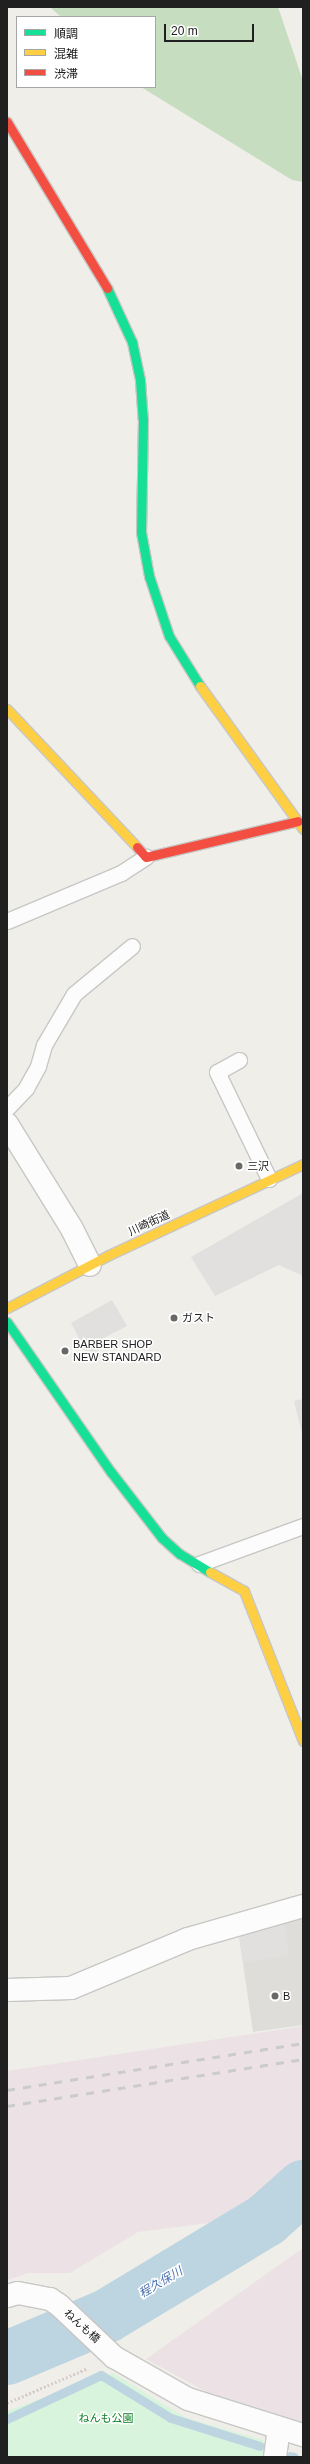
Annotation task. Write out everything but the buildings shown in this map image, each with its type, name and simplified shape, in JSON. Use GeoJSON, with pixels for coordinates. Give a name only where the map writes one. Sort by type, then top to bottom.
{"type":"FeatureCollection","features":[{"type":"Feature","properties":{"kind":"street"},"geometry":{"type":"LineString","coordinates":[[7,122],[102,276],[132,342],[140,380],[143,419],[141,532],[149,576],[169,636],[190,672],[300,825],[146,857],[9,714]]}},
{"type":"Feature","properties":{"kind":"street"},"geometry":{"type":"LineString","coordinates":[[7,1124],[72,1229],[90,1264]]}},
{"type":"Feature","properties":{"kind":"street","name":"川崎街道"},"geometry":{"type":"LineString","coordinates":[[7,1308],[90,1264],[303,1164]]}},
{"type":"Feature","properties":{"kind":"street"},"geometry":{"type":"LineString","coordinates":[[7,1322],[111,1472],[170,1548],[244,1591],[303,1741]]}},
{"type":"Feature","properties":{"kind":"street"},"geometry":{"type":"LineString","coordinates":[[7,1990],[71,1988],[188,1939],[303,1906]]}},
{"type":"Feature","properties":{"kind":"street","name":"ねんも橋"},"geometry":{"type":"LineString","coordinates":[[7,2296],[18,2293],[30,2294],[59,2305],[109,2352],[188,2399],[303,2435]]}},
{"type":"Feature","properties":{"kind":"street"},"geometry":{"type":"LineString","coordinates":[[275,2457],[279,2428]]}},
{"type":"Feature","properties":{"kind":"lane"},"geometry":{"type":"LineString","coordinates":[[7,920],[121,873],[146,857]]}},
{"type":"Feature","properties":{"kind":"lane"},"geometry":{"type":"LineString","coordinates":[[7,1108],[32,1077],[38,1066],[44,1045],[74,994],[132,946]]}},
{"type":"Feature","properties":{"kind":"lane"},"geometry":{"type":"LineString","coordinates":[[239,1060],[217,1072],[269,1179]]}},
{"type":"Feature","properties":{"kind":"lane"},"geometry":{"type":"LineString","coordinates":[[199,1564],[303,1526]]}},
{"type":"Feature","properties":{"kind":"path"},"geometry":{"type":"LineString","coordinates":[[7,2403],[109,2352]]}},
{"type":"Feature","properties":{"kind":"shaded area"},"geometry":{"type":"Polygon","coordinates":[[[303,1193],[303,1276],[279,1265],[215,1296],[191,1257],[303,1193]]]}},
{"type":"Feature","properties":{"kind":"shaded area"},"geometry":{"type":"Polygon","coordinates":[[[112,1300],[127,1326],[94,1343],[101,1355],[91,1361],[71,1323],[112,1300]]]}},
{"type":"Feature","properties":{"kind":"shaded area"},"geometry":{"type":"Polygon","coordinates":[[[303,1399],[303,1437],[294,1401],[303,1399]]]}},
{"type":"Feature","properties":{"kind":"shaded area"},"geometry":{"type":"Polygon","coordinates":[[[303,1918],[303,2025],[253,2032],[239,1936],[303,1918]]]}},
{"type":"Feature","properties":{"kind":"shaded area"},"geometry":{"type":"Polygon","coordinates":[[[284,1923],[289,1956],[243,1963],[239,1936],[284,1923]]]}},
{"type":"Feature","properties":{"kind":"shaded area"},"geometry":{"type":"Polygon","coordinates":[[[303,2026],[303,2211],[138,2232],[70,2273],[28,2273],[7,2280],[7,2071],[303,2026]]]}},
{"type":"Feature","properties":{"kind":"shaded area"},"geometry":{"type":"Polygon","coordinates":[[[303,2248],[303,2426],[227,2403],[146,2359],[303,2248]]]}},
{"type":"Feature","properties":{"kind":"green space"},"geometry":{"type":"Polygon","coordinates":[[[50,7],[278,7],[303,81],[303,182],[292,180],[143,88],[156,88],[156,16],[60,16],[50,7]]]}},
{"type":"Feature","properties":{"kind":"green space","name":"ねんも公園"},"geometry":{"type":"Polygon","coordinates":[[[113,2373],[186,2418],[263,2440],[268,2457],[7,2457],[7,2411],[113,2373]]]}},
{"type":"Feature","properties":{"kind":"waterway","name":"程久保川"},"geometry":{"type":"LineString","coordinates":[[7,2358],[107,2316],[266,2220],[303,2187]]}},
{"type":"Feature","properties":{"kind":"waterway"},"geometry":{"type":"LineString","coordinates":[[7,2419],[101,2375],[171,2418],[260,2446]]}},
{"type":"Feature","properties":{"kind":"waterway"},"geometry":{"type":"LineString","coordinates":[[290,2456],[294,2457]]}},
{"type":"Feature","properties":{"kind":"railway"},"geometry":{"type":"LineString","coordinates":[[7,2090],[303,2043]]}},
{"type":"Feature","properties":{"kind":"railway"},"geometry":{"type":"LineString","coordinates":[[7,2106],[303,2059]]}},
{"type":"Feature","properties":{"kind":"traffic: fast"},"geometry":{"type":"LineString","coordinates":[[107,288],[132,342],[140,380],[143,419],[141,532],[149,576],[169,636],[200,686]]}},
{"type":"Feature","properties":{"kind":"traffic: fast"},"geometry":{"type":"LineString","coordinates":[[7,1322],[111,1472],[162,1538],[180,1554],[210,1572]]}},
{"type":"Feature","properties":{"kind":"traffic: slow"},"geometry":{"type":"LineString","coordinates":[[200,686],[303,829]]}},
{"type":"Feature","properties":{"kind":"traffic: slow"},"geometry":{"type":"LineString","coordinates":[[7,709],[137,847]]}},
{"type":"Feature","properties":{"kind":"traffic: slow"},"geometry":{"type":"LineString","coordinates":[[7,1308],[109,1255],[303,1164]]}},
{"type":"Feature","properties":{"kind":"traffic: slow"},"geometry":{"type":"LineString","coordinates":[[210,1572],[244,1591],[303,1741]]}},
{"type":"Feature","properties":{"kind":"traffic: jam"},"geometry":{"type":"LineString","coordinates":[[7,122],[107,288]]}},
{"type":"Feature","properties":{"kind":"traffic: jam"},"geometry":{"type":"LineString","coordinates":[[137,847],[146,857],[298,821]]}},
{"type":"Feature","properties":{"kind":"place","name":"三沢"},"geometry":{"type":"Point","coordinates":[239,1166]}},
{"type":"Feature","properties":{"kind":"place","name":"ガスト"},"geometry":{"type":"Point","coordinates":[174,1318]}},
{"type":"Feature","properties":{"kind":"place","name":"BARBER SHOP NEW STANDARD"},"geometry":{"type":"Point","coordinates":[65,1351]}},
{"type":"Feature","properties":{"kind":"place","name":"B"},"geometry":{"type":"Point","coordinates":[275,1996]}}]}
